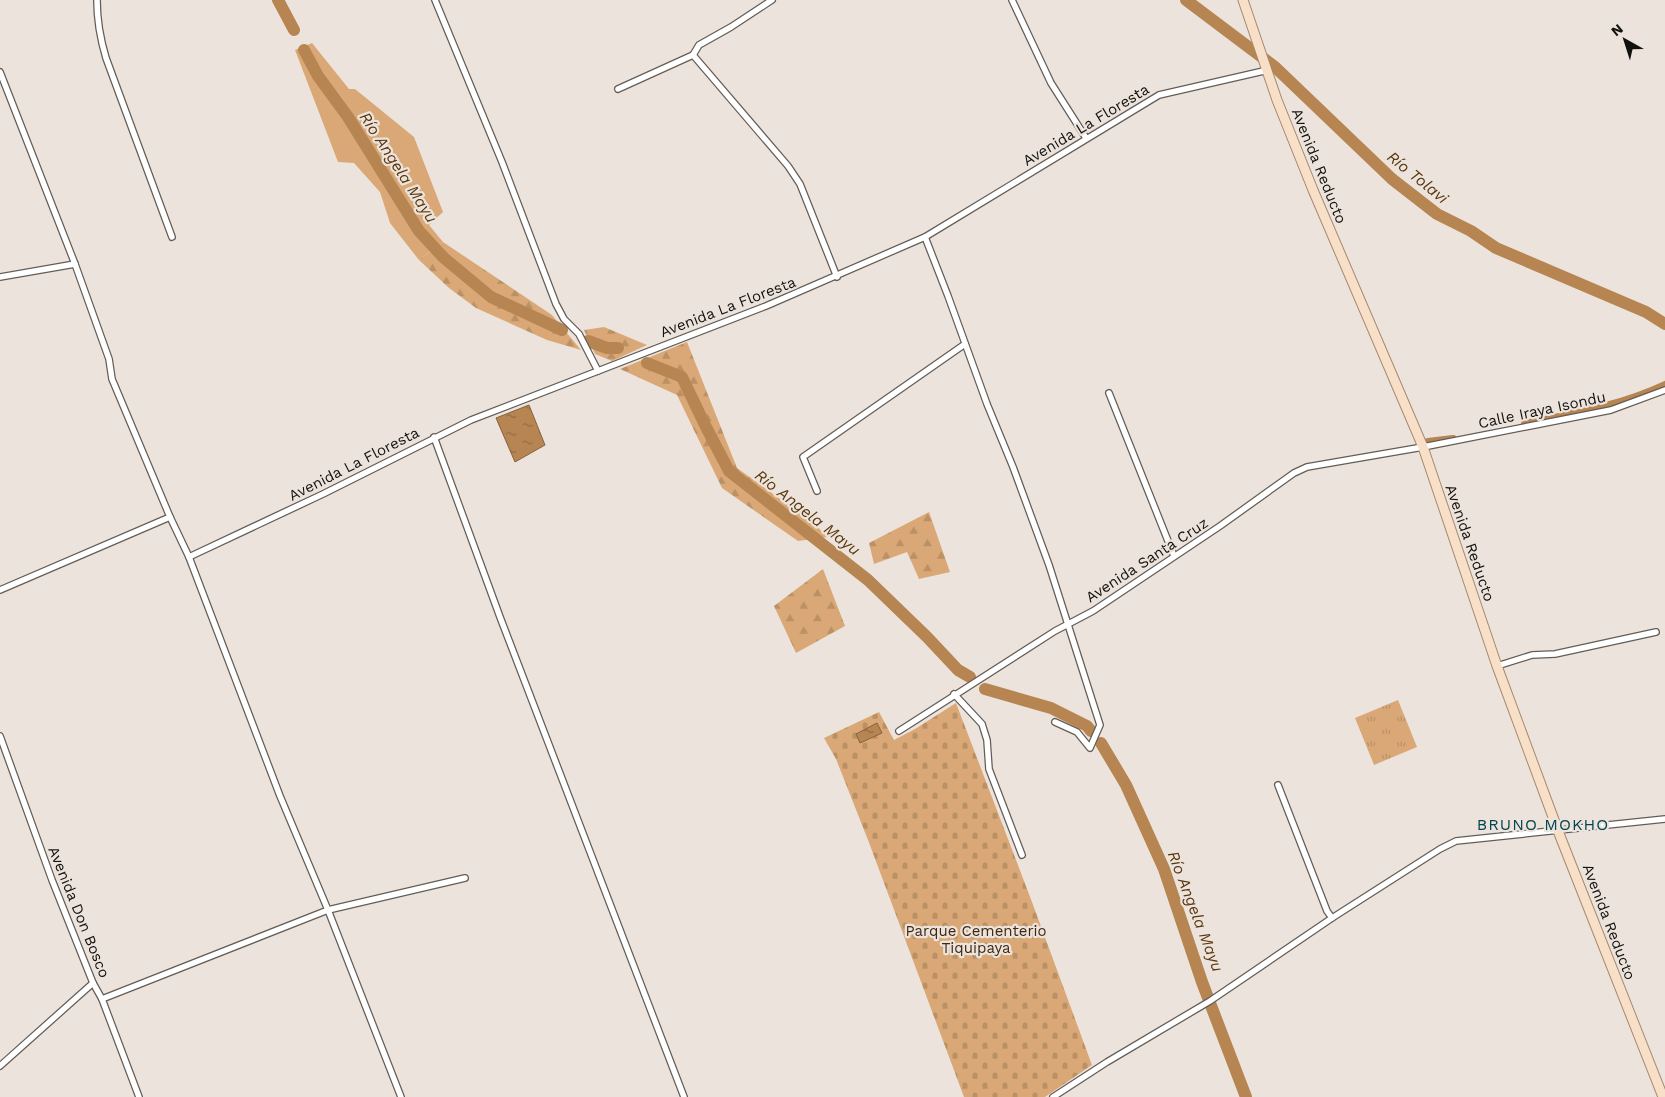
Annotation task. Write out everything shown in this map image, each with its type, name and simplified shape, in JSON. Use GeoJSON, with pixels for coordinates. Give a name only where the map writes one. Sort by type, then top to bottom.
{"type":"FeatureCollection","features":[{"type":"Feature","properties":{"kind":"main road","name":"Avenida Reducto"},"geometry":{"type":"LineString","coordinates":[[1243,0],[1277,100],[1313,190],[1423,447],[1497,666],[1558,830],[1663,1097]]}},
{"type":"Feature","properties":{"kind":"street"},"geometry":{"type":"LineString","coordinates":[[98,0],[97,19],[99,35],[106,58],[172,237]]}},
{"type":"Feature","properties":{"kind":"street"},"geometry":{"type":"LineString","coordinates":[[435,0],[502,162],[556,304],[564,319],[579,334],[598,371]]}},
{"type":"Feature","properties":{"kind":"street"},"geometry":{"type":"LineString","coordinates":[[618,88],[693,55],[699,45],[772,0]]}},
{"type":"Feature","properties":{"kind":"street"},"geometry":{"type":"LineString","coordinates":[[1012,0],[1051,83],[1086,138]]}},
{"type":"Feature","properties":{"kind":"street"},"geometry":{"type":"LineString","coordinates":[[693,55],[788,166],[800,184],[837,276]]}},
{"type":"Feature","properties":{"kind":"street","name":"Avenida La Floresta"},"geometry":{"type":"LineString","coordinates":[[189,557],[323,494],[471,420],[837,276],[925,238],[1158,95],[1267,68]]}},
{"type":"Feature","properties":{"kind":"street"},"geometry":{"type":"LineString","coordinates":[[0,72],[75,264],[109,359],[112,379],[170,517],[189,557],[280,796],[328,910],[401,1097]]}},
{"type":"Feature","properties":{"kind":"street"},"geometry":{"type":"LineString","coordinates":[[925,238],[987,404],[1013,467],[1068,625],[1100,726],[1090,748],[1077,732],[1055,722]]}},
{"type":"Feature","properties":{"kind":"street"},"geometry":{"type":"LineString","coordinates":[[0,277],[75,264]]}},
{"type":"Feature","properties":{"kind":"street"},"geometry":{"type":"LineString","coordinates":[[817,491],[802,457],[965,344]]}},
{"type":"Feature","properties":{"kind":"street","name":"Calle Iraya Isondu"},"geometry":{"type":"LineString","coordinates":[[1423,447],[1611,410],[1665,390]]}},
{"type":"Feature","properties":{"kind":"street"},"geometry":{"type":"LineString","coordinates":[[1109,393],[1174,556]]}},
{"type":"Feature","properties":{"kind":"street"},"geometry":{"type":"LineString","coordinates":[[434,437],[500,617],[684,1097]]}},
{"type":"Feature","properties":{"kind":"street","name":"Avenida Santa Cruz"},"geometry":{"type":"LineString","coordinates":[[898,732],[1055,630],[1093,611],[1220,526],[1294,473],[1306,467],[1423,447]]}},
{"type":"Feature","properties":{"kind":"street"},"geometry":{"type":"LineString","coordinates":[[0,590],[170,517]]}},
{"type":"Feature","properties":{"kind":"street"},"geometry":{"type":"LineString","coordinates":[[1497,666],[1532,655],[1555,654],[1656,632]]}},
{"type":"Feature","properties":{"kind":"street"},"geometry":{"type":"LineString","coordinates":[[954,694],[982,724],[987,740],[989,769],[1022,855]]}},
{"type":"Feature","properties":{"kind":"street","name":"Avenida Don Bosco"},"geometry":{"type":"LineString","coordinates":[[0,736],[52,880],[102,999],[139,1097]]}},
{"type":"Feature","properties":{"kind":"street"},"geometry":{"type":"LineString","coordinates":[[1278,785],[1327,911],[1332,918]]}},
{"type":"Feature","properties":{"kind":"street"},"geometry":{"type":"LineString","coordinates":[[1053,1097],[1107,1062],[1210,1001],[1332,918],[1440,849],[1456,841],[1665,819]]}},
{"type":"Feature","properties":{"kind":"street"},"geometry":{"type":"LineString","coordinates":[[102,999],[328,910],[465,878]]}},
{"type":"Feature","properties":{"kind":"street"},"geometry":{"type":"LineString","coordinates":[[0,1066],[94,983]]}},
{"type":"Feature","properties":{"kind":"green space"},"geometry":{"type":"Polygon","coordinates":[[[312,43],[349,89],[355,89],[414,137],[443,212],[429,225],[443,242],[419,260],[390,223],[380,192],[354,163],[338,162],[295,50],[312,43]]]}},
{"type":"Feature","properties":{"kind":"green space"},"geometry":{"type":"Polygon","coordinates":[[[443,242],[552,315],[581,350],[547,340],[476,308],[449,288],[419,260],[443,242]]]}},
{"type":"Feature","properties":{"kind":"green space"},"geometry":{"type":"Polygon","coordinates":[[[604,327],[647,345],[612,361],[595,354],[584,330],[604,327]]]}},
{"type":"Feature","properties":{"kind":"green space"},"geometry":{"type":"Polygon","coordinates":[[[687,342],[737,468],[811,521],[828,537],[798,541],[722,488],[677,395],[620,369],[687,342]]]}},
{"type":"Feature","properties":{"kind":"green space"},"geometry":{"type":"Polygon","coordinates":[[[929,512],[950,572],[919,579],[907,552],[874,564],[869,543],[929,512]]]}},
{"type":"Feature","properties":{"kind":"green space"},"geometry":{"type":"Polygon","coordinates":[[[823,569],[845,626],[796,653],[774,606],[823,569]]]}},
{"type":"Feature","properties":{"kind":"green space"},"geometry":{"type":"Polygon","coordinates":[[[1398,700],[1417,747],[1374,765],[1355,718],[1398,700]]]}},
{"type":"Feature","properties":{"kind":"green space","name":"Parque Cementerio Tiquipaya"},"geometry":{"type":"Polygon","coordinates":[[[956,703],[1092,1065],[1045,1097],[964,1097],[868,840],[836,759],[824,738],[879,712],[894,740],[956,703]]]}},
{"type":"Feature","properties":{"kind":"water"},"geometry":{"type":"Polygon","coordinates":[[[529,405],[545,445],[515,462],[496,418],[529,405]]]}},
{"type":"Feature","properties":{"kind":"water"},"geometry":{"type":"Polygon","coordinates":[[[877,723],[882,733],[860,743],[856,734],[877,723]]]}},
{"type":"Feature","properties":{"kind":"waterway","name":"Río Angela Mayu"},"geometry":{"type":"LineString","coordinates":[[278,0],[294,30]]}},
{"type":"Feature","properties":{"kind":"waterway","name":"Río Tolavi"},"geometry":{"type":"LineString","coordinates":[[1186,0],[1275,67],[1392,179],[1437,214],[1471,231],[1496,248],[1646,312],[1665,324]]}},
{"type":"Feature","properties":{"kind":"waterway","name":"Río Angela Mayu"},"geometry":{"type":"LineString","coordinates":[[304,50],[318,76],[348,117],[419,231],[444,258],[491,297],[562,330]]}},
{"type":"Feature","properties":{"kind":"waterway","name":"Río Angela Mayu"},"geometry":{"type":"LineString","coordinates":[[588,341],[607,348],[618,348]]}},
{"type":"Feature","properties":{"kind":"waterway","name":"Río Angela Mayu"},"geometry":{"type":"LineString","coordinates":[[647,363],[682,377],[729,471],[868,580],[958,670],[970,677]]}},
{"type":"Feature","properties":{"kind":"waterway"},"geometry":{"type":"LineString","coordinates":[[1525,424],[1614,404],[1665,385]]}},
{"type":"Feature","properties":{"kind":"waterway"},"geometry":{"type":"LineString","coordinates":[[1428,442],[1453,439]]}},
{"type":"Feature","properties":{"kind":"waterway","name":"Río Angela Mayu"},"geometry":{"type":"LineString","coordinates":[[985,689],[1051,708],[1087,726],[1091,731]]}},
{"type":"Feature","properties":{"kind":"waterway","name":"Río Angela Mayu"},"geometry":{"type":"LineString","coordinates":[[1101,743],[1126,785],[1164,869],[1202,982],[1246,1097]]}},
{"type":"Feature","properties":{"kind":"district","name":"BRUNO MOKHO"},"geometry":{"type":"Point","coordinates":[1543,824]}}]}
